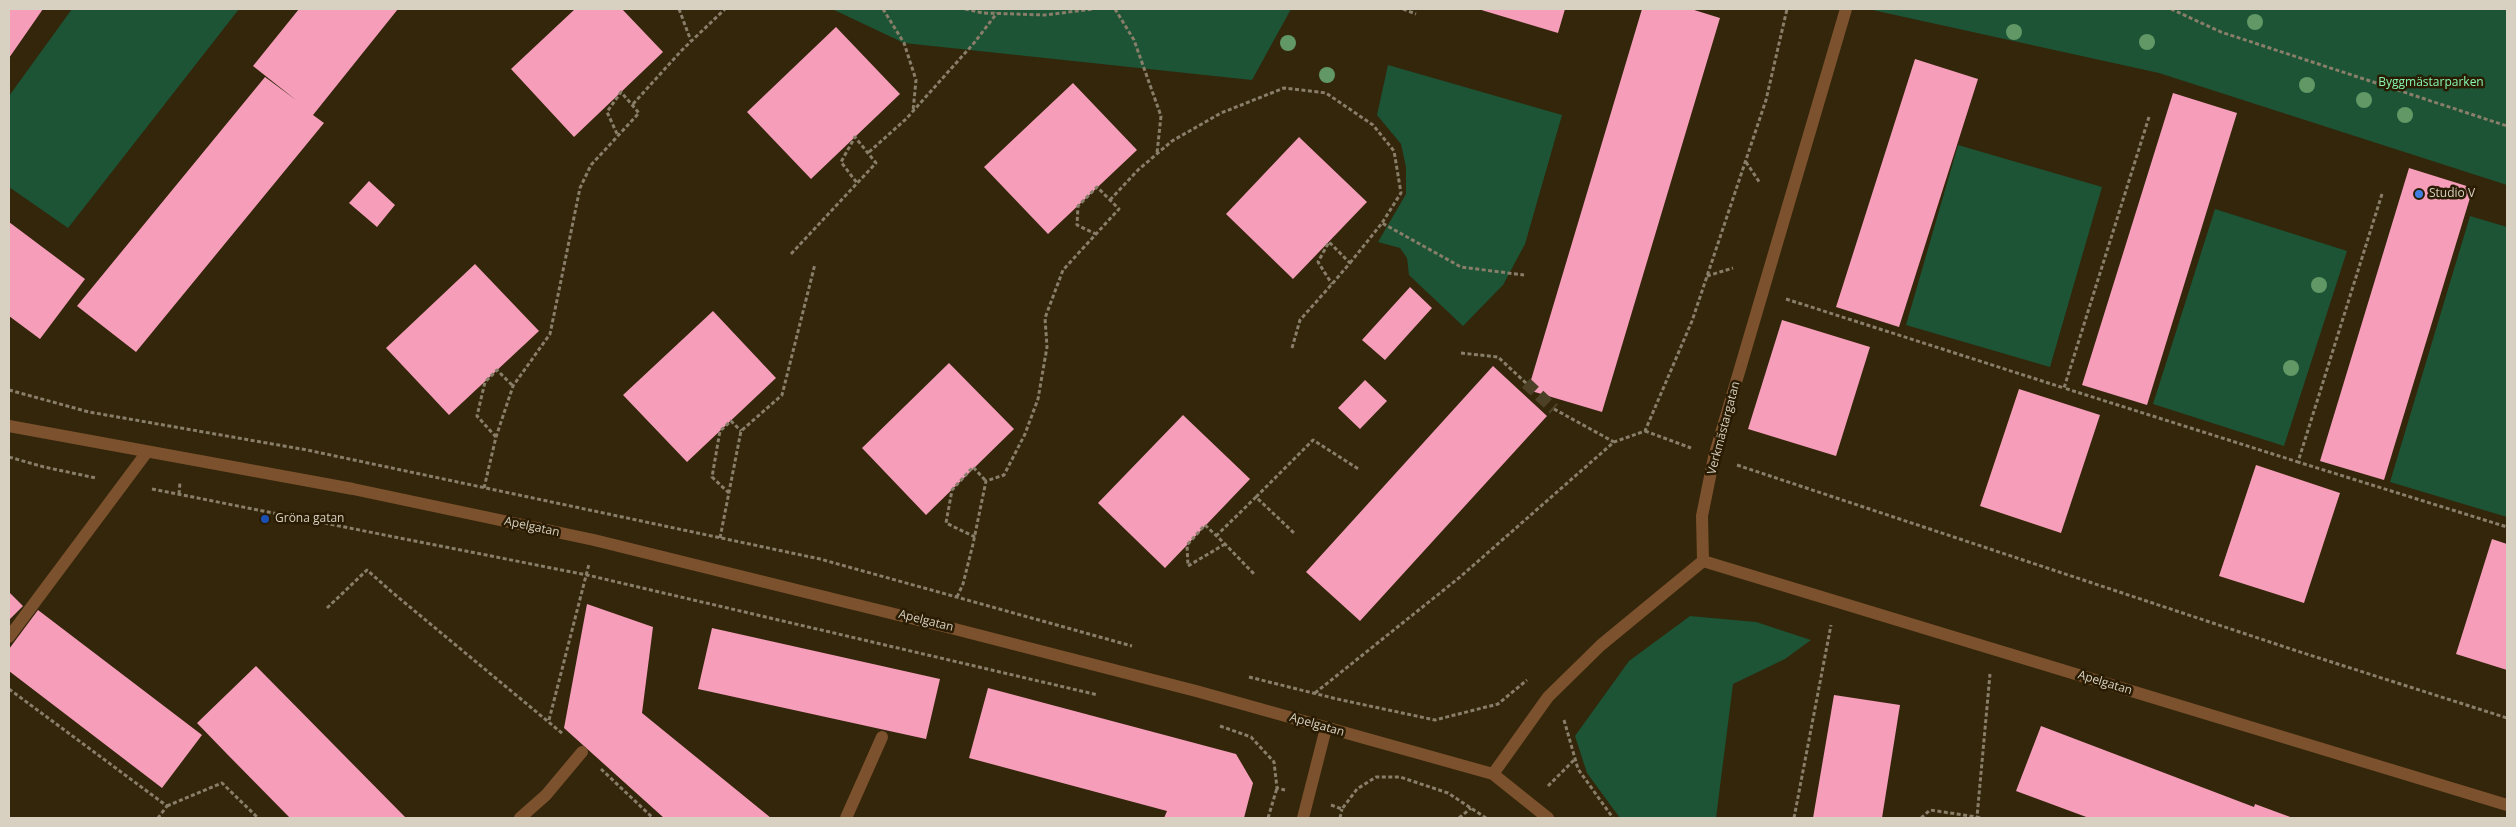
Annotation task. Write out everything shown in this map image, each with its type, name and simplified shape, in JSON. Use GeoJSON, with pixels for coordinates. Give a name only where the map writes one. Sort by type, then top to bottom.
{"type":"FeatureCollection","features":[{"type":"Feature","properties":{"kind":"street","name":"Verkmästargatan"},"geometry":{"type":"LineString","coordinates":[[1703,561],[1702,516],[1714,457],[1846,9]]}},
{"type":"Feature","properties":{"kind":"street"},"geometry":{"type":"LineString","coordinates":[[9,426],[147,452],[9,637]]}},
{"type":"Feature","properties":{"kind":"street","name":"Apelgatan"},"geometry":{"type":"LineString","coordinates":[[147,452],[353,489],[594,540],[956,629],[1493,774]]}},
{"type":"Feature","properties":{"kind":"street"},"geometry":{"type":"LineString","coordinates":[[1548,818],[1493,774],[1548,698],[1601,645],[1703,561]]}},
{"type":"Feature","properties":{"kind":"street","name":"Apelgatan"},"geometry":{"type":"LineString","coordinates":[[1703,561],[2507,805]]}},
{"type":"Feature","properties":{"kind":"street"},"geometry":{"type":"LineString","coordinates":[[1303,818],[1326,728]]}},
{"type":"Feature","properties":{"kind":"street"},"geometry":{"type":"LineString","coordinates":[[846,818],[882,737]]}},
{"type":"Feature","properties":{"kind":"street"},"geometry":{"type":"LineString","coordinates":[[520,818],[546,795],[582,752]]}},
{"type":"Feature","properties":{"kind":"path"},"geometry":{"type":"LineString","coordinates":[[679,9],[691,41]]}},
{"type":"Feature","properties":{"kind":"path"},"geometry":{"type":"LineString","coordinates":[[634,104],[691,41],[725,9]]}},
{"type":"Feature","properties":{"kind":"path"},"geometry":{"type":"LineString","coordinates":[[883,9],[904,43],[916,80],[913,111]]}},
{"type":"Feature","properties":{"kind":"path"},"geometry":{"type":"LineString","coordinates":[[965,9],[997,13],[1045,15],[1093,9]]}},
{"type":"Feature","properties":{"kind":"path"},"geometry":{"type":"LineString","coordinates":[[1115,9],[1134,40],[1161,116],[1157,154]]}},
{"type":"Feature","properties":{"kind":"path"},"geometry":{"type":"LineString","coordinates":[[1403,9],[1416,14]]}},
{"type":"Feature","properties":{"kind":"path"},"geometry":{"type":"LineString","coordinates":[[1645,431],[1692,321],[1746,161],[1766,100],[1786,9]]}},
{"type":"Feature","properties":{"kind":"path"},"geometry":{"type":"LineString","coordinates":[[2171,9],[2221,32],[2507,126]]}},
{"type":"Feature","properties":{"kind":"path"},"geometry":{"type":"LineString","coordinates":[[869,152],[913,111],[974,43],[997,13]]}},
{"type":"Feature","properties":{"kind":"path"},"geometry":{"type":"LineString","coordinates":[[1110,200],[1138,170],[1172,141],[1221,114],[1284,88],[1326,93],[1373,125],[1394,151],[1401,192],[1382,223],[1300,320],[1292,348]]}},
{"type":"Feature","properties":{"kind":"path"},"geometry":{"type":"LineString","coordinates":[[484,488],[496,437],[513,386],[550,334],[580,188],[591,165],[618,136],[639,113],[634,104],[621,92],[607,112],[618,136]]}},
{"type":"Feature","properties":{"kind":"path"},"geometry":{"type":"LineString","coordinates":[[2064,388],[2149,117]]}},
{"type":"Feature","properties":{"kind":"path"},"geometry":{"type":"LineString","coordinates":[[791,254],[858,183],[876,163],[855,137],[840,162],[858,183]]}},
{"type":"Feature","properties":{"kind":"path"},"geometry":{"type":"LineString","coordinates":[[1746,161],[1760,183]]}},
{"type":"Feature","properties":{"kind":"path"},"geometry":{"type":"LineString","coordinates":[[986,481],[1004,475],[1025,434],[1038,399],[1047,347],[1045,318],[1063,270],[1119,209],[1097,187],[1078,206],[1077,225],[1096,234]]}},
{"type":"Feature","properties":{"kind":"path"},"geometry":{"type":"LineString","coordinates":[[2298,462],[2382,194]]}},
{"type":"Feature","properties":{"kind":"path"},"geometry":{"type":"LineString","coordinates":[[1382,223],[1461,267],[1524,275]]}},
{"type":"Feature","properties":{"kind":"path"},"geometry":{"type":"LineString","coordinates":[[1332,284],[1318,262],[1329,242],[1350,263]]}},
{"type":"Feature","properties":{"kind":"path"},"geometry":{"type":"LineString","coordinates":[[720,538],[741,432],[782,395],[815,264]]}},
{"type":"Feature","properties":{"kind":"path"},"geometry":{"type":"LineString","coordinates":[[1707,276],[1733,268]]}},
{"type":"Feature","properties":{"kind":"path"},"geometry":{"type":"LineString","coordinates":[[1763,292],[2507,527]]}},
{"type":"Feature","properties":{"kind":"path"},"geometry":{"type":"LineString","coordinates":[[1461,353],[1498,357],[1526,383]]}},
{"type":"Feature","properties":{"kind":"path"},"geometry":{"type":"LineString","coordinates":[[496,437],[477,416],[485,382],[497,370],[513,386]]}},
{"type":"Feature","properties":{"kind":"path"},"geometry":{"type":"LineString","coordinates":[[1554,409],[1614,442]]}},
{"type":"Feature","properties":{"kind":"path"},"geometry":{"type":"LineString","coordinates":[[729,492],[712,477],[720,431],[731,421],[741,432]]}},
{"type":"Feature","properties":{"kind":"path"},"geometry":{"type":"LineString","coordinates":[[1286,717],[1460,577],[1614,442],[1645,431],[1714,457],[2294,650],[2507,718]]}},
{"type":"Feature","properties":{"kind":"path"},"geometry":{"type":"LineString","coordinates":[[1216,536],[1313,440],[1360,470]]}},
{"type":"Feature","properties":{"kind":"path"},"geometry":{"type":"LineString","coordinates":[[9,456],[44,467],[587,574],[1104,696]]}},
{"type":"Feature","properties":{"kind":"path"},"geometry":{"type":"LineString","coordinates":[[975,537],[946,523],[952,490],[973,467],[986,481]]}},
{"type":"Feature","properties":{"kind":"path"},"geometry":{"type":"LineString","coordinates":[[986,481],[975,537],[963,584],[957,597],[1138,648]]}},
{"type":"Feature","properties":{"kind":"path"},"geometry":{"type":"LineString","coordinates":[[1256,498],[1295,534]]}},
{"type":"Feature","properties":{"kind":"path"},"geometry":{"type":"LineString","coordinates":[[1225,544],[1188,566],[1187,546],[1205,526],[1225,544],[1255,575]]}},
{"type":"Feature","properties":{"kind":"path"},"geometry":{"type":"LineString","coordinates":[[548,720],[587,574],[594,540]]}},
{"type":"Feature","properties":{"kind":"path"},"geometry":{"type":"LineString","coordinates":[[327,608],[367,570],[392,593],[548,720],[654,818]]}},
{"type":"Feature","properties":{"kind":"path"},"geometry":{"type":"LineString","coordinates":[[1794,818],[1835,601]]}},
{"type":"Feature","properties":{"kind":"path"},"geometry":{"type":"LineString","coordinates":[[1921,818],[1930,810],[1978,818],[1992,649]]}},
{"type":"Feature","properties":{"kind":"path"},"geometry":{"type":"LineString","coordinates":[[1241,675],[1435,720],[1498,704],[1532,676],[1562,715],[1578,769],[1613,818]]}},
{"type":"Feature","properties":{"kind":"path"},"geometry":{"type":"LineString","coordinates":[[9,689],[168,806]]}},
{"type":"Feature","properties":{"kind":"path"},"geometry":{"type":"LineString","coordinates":[[1216,725],[1251,737],[1274,762],[1277,788],[1268,818]]}},
{"type":"Feature","properties":{"kind":"path"},"geometry":{"type":"LineString","coordinates":[[1340,818],[1342,809],[1357,788],[1376,777],[1400,777],[1448,793],[1486,818]]}},
{"type":"Feature","properties":{"kind":"path"},"geometry":{"type":"LineString","coordinates":[[158,818],[168,806],[222,783],[258,818]]}},
{"type":"Feature","properties":{"kind":"path"},"geometry":{"type":"LineString","coordinates":[[1277,788],[1342,809]]}},
{"type":"Feature","properties":{"kind":"path"},"geometry":{"type":"LineString","coordinates":[[1459,818],[1471,808]]}},
{"type":"Feature","properties":{"kind":"green space"},"geometry":{"type":"Polygon","coordinates":[[[72,9],[239,9],[68,228],[9,187],[9,96],[72,9]]]}},
{"type":"Feature","properties":{"kind":"green space"},"geometry":{"type":"Polygon","coordinates":[[[832,9],[1291,9],[1252,80],[904,43],[832,9]]]}},
{"type":"Feature","properties":{"kind":"green space","name":"Byggmästarparken"},"geometry":{"type":"Polygon","coordinates":[[[1868,9],[2507,9],[2507,185],[2159,73],[1868,9]]]}},
{"type":"Feature","properties":{"kind":"green space"},"geometry":{"type":"Polygon","coordinates":[[[1388,65],[1562,115],[1525,244],[1503,285],[1463,326],[1409,275],[1407,258],[1400,248],[1378,242],[1406,194],[1406,167],[1401,144],[1377,115],[1388,65]]]}},
{"type":"Feature","properties":{"kind":"green space"},"geometry":{"type":"Polygon","coordinates":[[[1958,145],[2102,187],[2050,367],[1906,325],[1958,145]]]}},
{"type":"Feature","properties":{"kind":"green space"},"geometry":{"type":"Polygon","coordinates":[[[2215,209],[2347,251],[2284,446],[2153,404],[2215,209]]]}},
{"type":"Feature","properties":{"kind":"green space"},"geometry":{"type":"Polygon","coordinates":[[[2470,216],[2507,227],[2507,517],[2390,482],[2470,216]]]}},
{"type":"Feature","properties":{"kind":"green space"},"geometry":{"type":"Polygon","coordinates":[[[1690,616],[1756,622],[1811,640],[1785,659],[1733,684],[1716,818],[1620,818],[1587,773],[1575,736],[1629,661],[1690,616]]]}},
{"type":"Feature","properties":{"kind":"building"},"geometry":{"type":"Polygon","coordinates":[[[9,9],[43,9],[9,58],[9,9]]]}},
{"type":"Feature","properties":{"kind":"building"},"geometry":{"type":"Polygon","coordinates":[[[299,9],[398,9],[313,115],[324,123],[136,352],[77,306],[265,77],[296,100],[253,66],[299,9]]]}},
{"type":"Feature","properties":{"kind":"building"},"geometry":{"type":"Polygon","coordinates":[[[575,9],[622,9],[663,52],[574,137],[511,69],[575,9]]]}},
{"type":"Feature","properties":{"kind":"building"},"geometry":{"type":"Polygon","coordinates":[[[1478,9],[1565,9],[1558,33],[1478,9]]]}},
{"type":"Feature","properties":{"kind":"building"},"geometry":{"type":"Polygon","coordinates":[[[1642,9],[1691,9],[1720,18],[1602,412],[1528,390],[1642,9]]]}},
{"type":"Feature","properties":{"kind":"building"},"geometry":{"type":"Polygon","coordinates":[[[836,27],[900,94],[811,179],[747,112],[836,27]]]}},
{"type":"Feature","properties":{"kind":"building"},"geometry":{"type":"Polygon","coordinates":[[[1915,59],[1978,79],[1899,327],[1836,307],[1915,59]]]}},
{"type":"Feature","properties":{"kind":"building"},"geometry":{"type":"Polygon","coordinates":[[[1073,83],[1137,150],[1048,234],[984,167],[1073,83]]]}},
{"type":"Feature","properties":{"kind":"building"},"geometry":{"type":"Polygon","coordinates":[[[2173,93],[2237,113],[2147,405],[2082,385],[2173,93]]]}},
{"type":"Feature","properties":{"kind":"building"},"geometry":{"type":"Polygon","coordinates":[[[1299,137],[1367,202],[1293,279],[1226,214],[1299,137]]]}},
{"type":"Feature","properties":{"kind":"building"},"geometry":{"type":"Polygon","coordinates":[[[2409,168],[2473,188],[2384,480],[2320,461],[2409,168]]]}},
{"type":"Feature","properties":{"kind":"building"},"geometry":{"type":"Polygon","coordinates":[[[369,181],[395,205],[377,227],[349,203],[369,181]]]}},
{"type":"Feature","properties":{"kind":"building"},"geometry":{"type":"Polygon","coordinates":[[[9,222],[85,279],[40,339],[9,316],[9,222]]]}},
{"type":"Feature","properties":{"kind":"building"},"geometry":{"type":"Polygon","coordinates":[[[475,264],[539,331],[449,415],[386,348],[475,264]]]}},
{"type":"Feature","properties":{"kind":"building"},"geometry":{"type":"Polygon","coordinates":[[[1410,287],[1432,308],[1385,360],[1362,340],[1410,287]]]}},
{"type":"Feature","properties":{"kind":"building"},"geometry":{"type":"Polygon","coordinates":[[[713,311],[776,378],[687,462],[623,395],[713,311]]]}},
{"type":"Feature","properties":{"kind":"building"},"geometry":{"type":"Polygon","coordinates":[[[1782,320],[1870,347],[1836,456],[1748,429],[1782,320]]]}},
{"type":"Feature","properties":{"kind":"building"},"geometry":{"type":"Polygon","coordinates":[[[949,363],[1014,429],[926,515],[862,448],[949,363]]]}},
{"type":"Feature","properties":{"kind":"building"},"geometry":{"type":"Polygon","coordinates":[[[1493,366],[1547,416],[1360,621],[1306,572],[1493,366]]]}},
{"type":"Feature","properties":{"kind":"building"},"geometry":{"type":"Polygon","coordinates":[[[1365,380],[1387,401],[1360,429],[1338,408],[1365,380]]]}},
{"type":"Feature","properties":{"kind":"building"},"geometry":{"type":"Polygon","coordinates":[[[2019,389],[2100,415],[2061,533],[1980,506],[2019,389]]]}},
{"type":"Feature","properties":{"kind":"building"},"geometry":{"type":"Polygon","coordinates":[[[1183,415],[1250,479],[1165,568],[1098,503],[1183,415]]]}},
{"type":"Feature","properties":{"kind":"building"},"geometry":{"type":"Polygon","coordinates":[[[2256,465],[2340,493],[2304,603],[2219,576],[2256,465]]]}},
{"type":"Feature","properties":{"kind":"building"},"geometry":{"type":"Polygon","coordinates":[[[2492,539],[2507,544],[2507,670],[2456,654],[2492,539]]]}},
{"type":"Feature","properties":{"kind":"building"},"geometry":{"type":"Polygon","coordinates":[[[9,592],[23,606],[9,620],[9,592]]]}},
{"type":"Feature","properties":{"kind":"building"},"geometry":{"type":"Polygon","coordinates":[[[587,604],[653,627],[642,713],[771,818],[664,818],[564,728],[587,604]]]}},
{"type":"Feature","properties":{"kind":"building"},"geometry":{"type":"Polygon","coordinates":[[[38,610],[202,735],[162,788],[9,671],[9,649],[38,610]]]}},
{"type":"Feature","properties":{"kind":"building"},"geometry":{"type":"Polygon","coordinates":[[[712,628],[940,679],[926,739],[698,689],[712,628]]]}},
{"type":"Feature","properties":{"kind":"building"},"geometry":{"type":"Polygon","coordinates":[[[256,666],[406,818],[290,818],[197,723],[256,666]]]}},
{"type":"Feature","properties":{"kind":"building"},"geometry":{"type":"Polygon","coordinates":[[[988,688],[1236,754],[1253,783],[1244,818],[1164,818],[1167,811],[969,758],[988,688]]]}},
{"type":"Feature","properties":{"kind":"building"},"geometry":{"type":"Polygon","coordinates":[[[1834,695],[1900,705],[1882,818],[1813,818],[1834,695]]]}},
{"type":"Feature","properties":{"kind":"building"},"geometry":{"type":"Polygon","coordinates":[[[2041,726],[2254,807],[2255,804],[2293,818],[2089,818],[2016,791],[2041,726]]]}},
{"type":"Feature","properties":{"kind":"tunnel"},"geometry":{"type":"LineString","coordinates":[[1526,383],[1554,409]]}},
{"type":"Feature","properties":{"kind":"place","name":"Studio V"},"geometry":{"type":"Point","coordinates":[2419,194]}},
{"type":"Feature","properties":{"kind":"place","name":"Gröna gatan"},"geometry":{"type":"Point","coordinates":[265,519]}}]}
